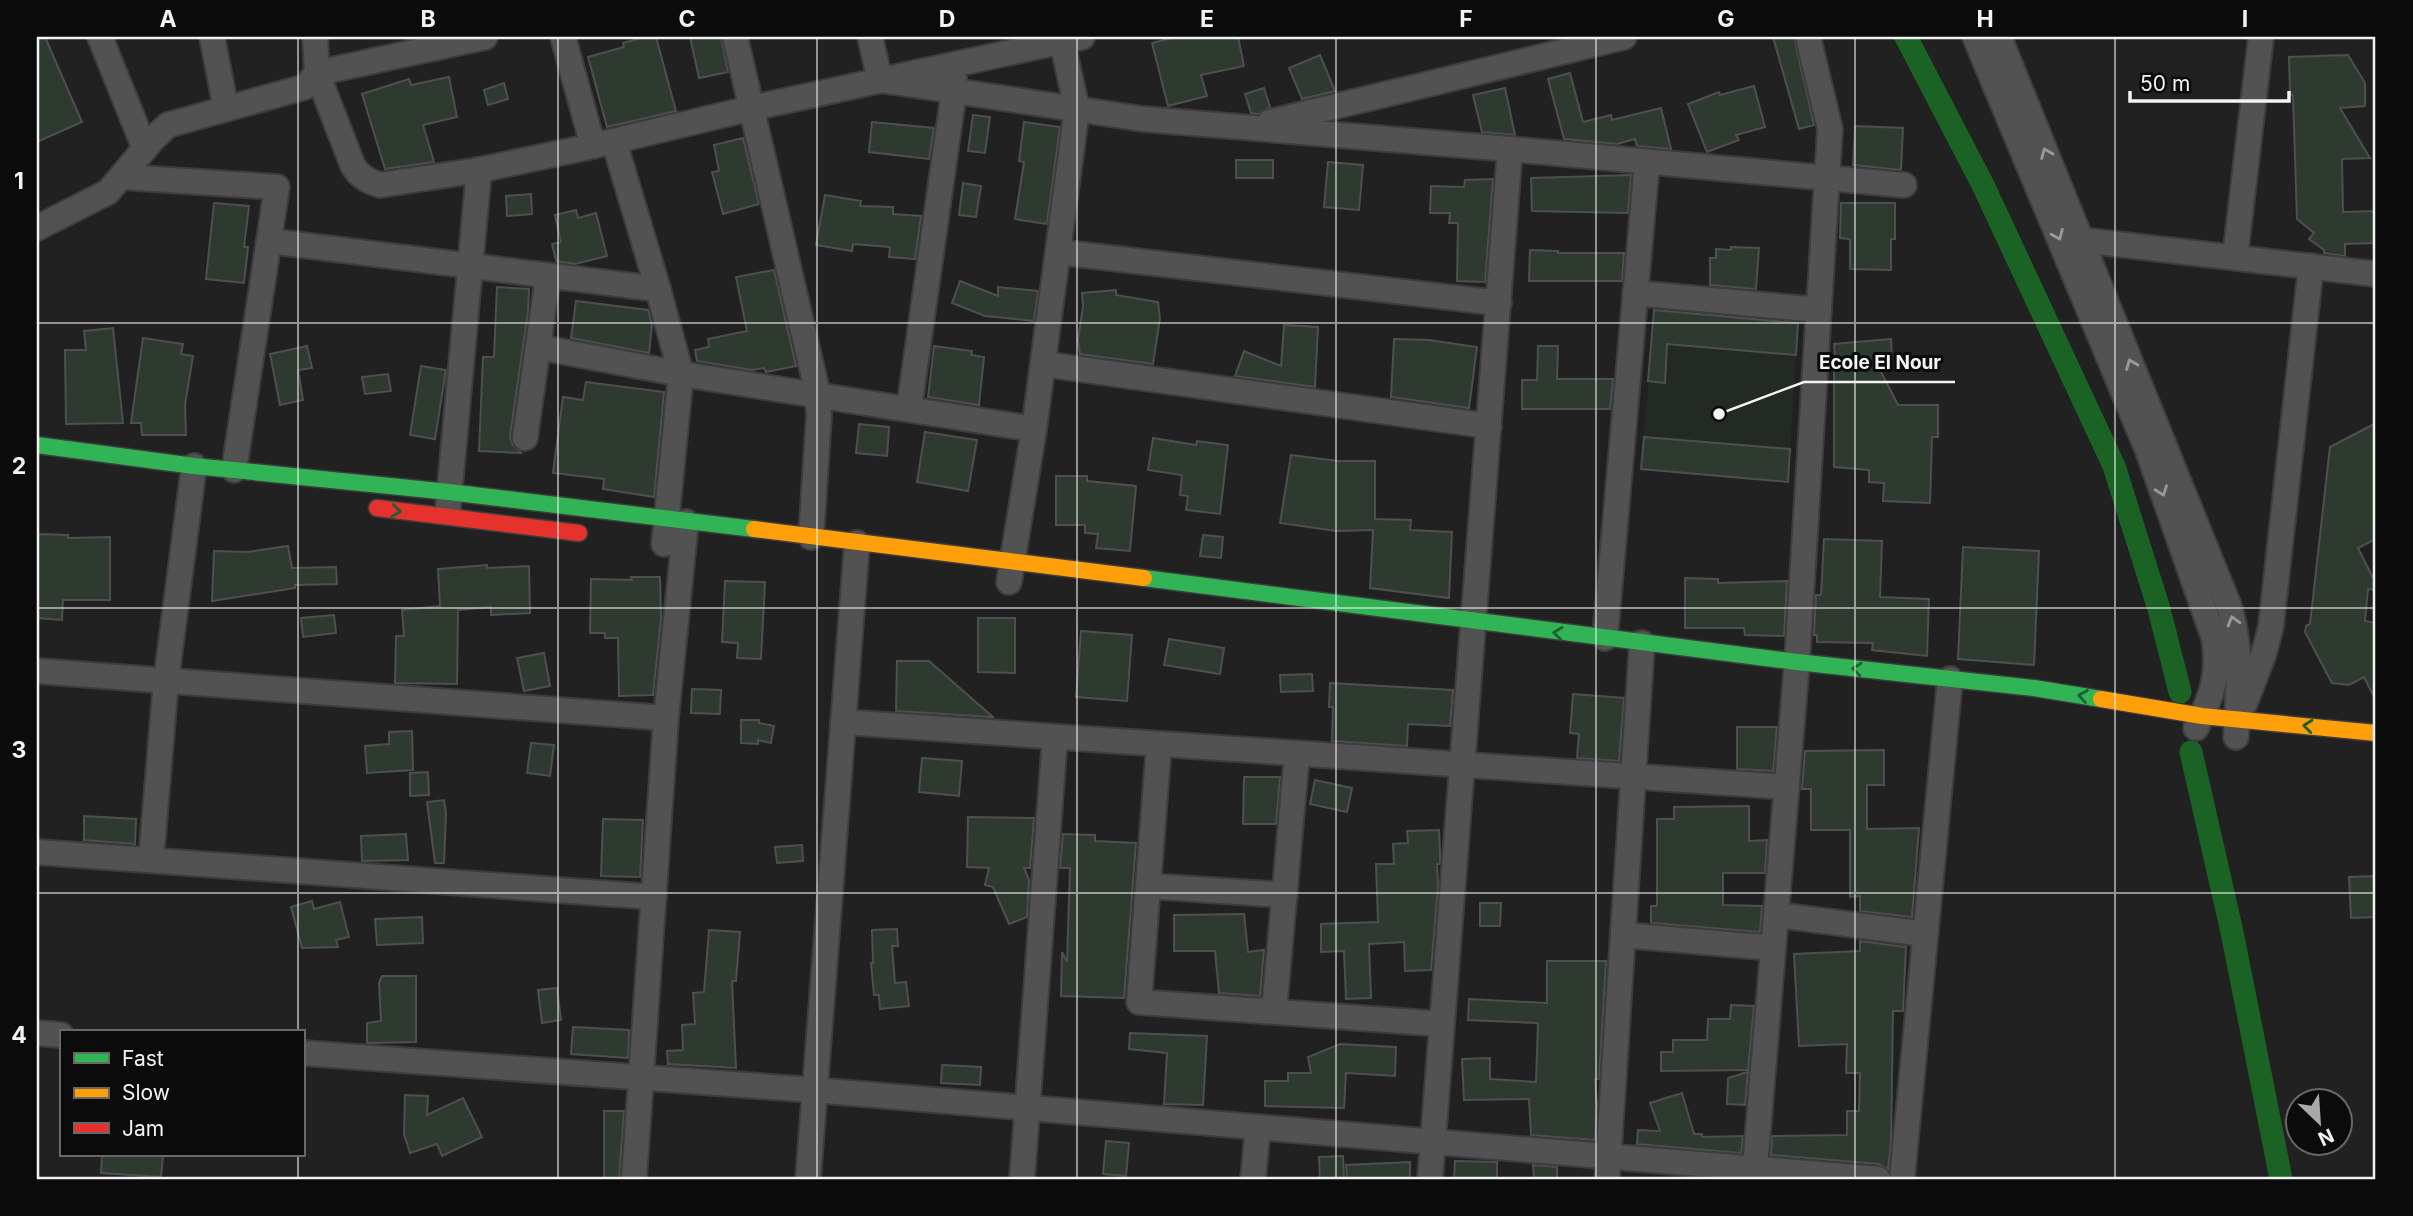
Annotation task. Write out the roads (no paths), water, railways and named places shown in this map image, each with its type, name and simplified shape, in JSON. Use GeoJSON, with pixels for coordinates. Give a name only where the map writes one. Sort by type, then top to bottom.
{"type":"FeatureCollection","features":[{"type":"Feature","properties":{"kind":"main road"},"geometry":{"type":"LineString","coordinates":[[37,445],[192,481],[234,470],[449,492],[675,537],[811,537],[855,560],[1010,577],[1473,638],[1605,638],[1641,659],[1796,679],[1948,697],[2033,694],[2219,729],[2376,733]]}},
{"type":"Feature","properties":{"kind":"main road"},"geometry":{"type":"LineString","coordinates":[[366,507],[596,535]]}},
{"type":"Feature","properties":{"kind":"street"},"geometry":{"type":"LineString","coordinates":[[100,37],[145,149]]}},
{"type":"Feature","properties":{"kind":"street"},"geometry":{"type":"LineString","coordinates":[[212,37],[226,109]]}},
{"type":"Feature","properties":{"kind":"street"},"geometry":{"type":"LineString","coordinates":[[315,37],[317,72],[353,166],[367,181],[380,185],[479,170],[604,144],[752,108],[1072,39],[1077,109],[1034,429],[1010,577]]}},
{"type":"Feature","properties":{"kind":"street"},"geometry":{"type":"LineString","coordinates":[[37,228],[108,192],[168,125],[305,87],[317,72],[479,37]]}},
{"type":"Feature","properties":{"kind":"street"},"geometry":{"type":"LineString","coordinates":[[563,37],[658,289],[681,374],[666,718],[634,1179]]}},
{"type":"Feature","properties":{"kind":"street"},"geometry":{"type":"LineString","coordinates":[[735,37],[817,395],[819,415],[811,537]]}},
{"type":"Feature","properties":{"kind":"street"},"geometry":{"type":"LineString","coordinates":[[870,37],[880,80]]}},
{"type":"Feature","properties":{"kind":"street"},"geometry":{"type":"LineString","coordinates":[[1248,127],[1524,48],[1623,37]]}},
{"type":"Feature","properties":{"kind":"street"},"geometry":{"type":"LineString","coordinates":[[1755,1175],[1796,679],[1830,129],[1808,37]]}},
{"type":"Feature","properties":{"kind":"street"},"geometry":{"type":"LineString","coordinates":[[1975,37],[2148,451],[2214,638],[2228,660]]}},
{"type":"Feature","properties":{"kind":"street"},"geometry":{"type":"LineString","coordinates":[[1999,37],[2235,623],[2219,729]]}},
{"type":"Feature","properties":{"kind":"street"},"geometry":{"type":"LineString","coordinates":[[2235,257],[2261,37]]}},
{"type":"Feature","properties":{"kind":"street"},"geometry":{"type":"LineString","coordinates":[[909,409],[954,91],[954,64]]}},
{"type":"Feature","properties":{"kind":"street"},"geometry":{"type":"LineString","coordinates":[[880,80],[1143,118],[1904,185]]}},
{"type":"Feature","properties":{"kind":"street"},"geometry":{"type":"LineString","coordinates":[[1430,1179],[1510,149]]}},
{"type":"Feature","properties":{"kind":"street"},"geometry":{"type":"LineString","coordinates":[[1605,638],[1647,162]]}},
{"type":"Feature","properties":{"kind":"street"},"geometry":{"type":"LineString","coordinates":[[447,517],[479,170]]}},
{"type":"Feature","properties":{"kind":"street"},"geometry":{"type":"LineString","coordinates":[[121,177],[277,187],[234,470]]}},
{"type":"Feature","properties":{"kind":"street"},"geometry":{"type":"LineString","coordinates":[[2081,240],[2376,274]]}},
{"type":"Feature","properties":{"kind":"street"},"geometry":{"type":"LineString","coordinates":[[269,241],[658,289]]}},
{"type":"Feature","properties":{"kind":"street"},"geometry":{"type":"LineString","coordinates":[[1058,252],[1499,303]]}},
{"type":"Feature","properties":{"kind":"street"},"geometry":{"type":"LineString","coordinates":[[2219,729],[2264,653],[2271,626],[2311,266]]}},
{"type":"Feature","properties":{"kind":"street"},"geometry":{"type":"LineString","coordinates":[[526,438],[548,276]]}},
{"type":"Feature","properties":{"kind":"street"},"geometry":{"type":"LineString","coordinates":[[1635,293],[1819,310]]}},
{"type":"Feature","properties":{"kind":"street"},"geometry":{"type":"LineString","coordinates":[[538,347],[681,374],[1034,429]]}},
{"type":"Feature","properties":{"kind":"street"},"geometry":{"type":"LineString","coordinates":[[1043,364],[1489,426]]}},
{"type":"Feature","properties":{"kind":"street"},"geometry":{"type":"LineString","coordinates":[[151,860],[166,681],[192,481]]}},
{"type":"Feature","properties":{"kind":"street"},"geometry":{"type":"LineString","coordinates":[[808,1179],[855,560]]}},
{"type":"Feature","properties":{"kind":"street"},"geometry":{"type":"LineString","coordinates":[[1608,1168],[1641,659]]}},
{"type":"Feature","properties":{"kind":"street"},"geometry":{"type":"LineString","coordinates":[[2219,729],[2215,687],[2228,660]]}},
{"type":"Feature","properties":{"kind":"street"},"geometry":{"type":"LineString","coordinates":[[37,671],[666,718]]}},
{"type":"Feature","properties":{"kind":"street"},"geometry":{"type":"LineString","coordinates":[[1902,1179],[1948,697]]}},
{"type":"Feature","properties":{"kind":"street"},"geometry":{"type":"LineString","coordinates":[[843,722],[1787,787]]}},
{"type":"Feature","properties":{"kind":"street"},"geometry":{"type":"LineString","coordinates":[[1022,1179],[1055,737]]}},
{"type":"Feature","properties":{"kind":"street"},"geometry":{"type":"LineString","coordinates":[[1159,744],[1139,1002],[1442,1024]]}},
{"type":"Feature","properties":{"kind":"street"},"geometry":{"type":"LineString","coordinates":[[1274,1012],[1297,754]]}},
{"type":"Feature","properties":{"kind":"street"},"geometry":{"type":"LineString","coordinates":[[37,852],[654,897]]}},
{"type":"Feature","properties":{"kind":"street"},"geometry":{"type":"LineString","coordinates":[[1148,886],[1284,895]]}},
{"type":"Feature","properties":{"kind":"street"},"geometry":{"type":"LineString","coordinates":[[1777,915],[1925,934]]}},
{"type":"Feature","properties":{"kind":"street"},"geometry":{"type":"LineString","coordinates":[[1623,935],[1773,948]]}},
{"type":"Feature","properties":{"kind":"street"},"geometry":{"type":"LineString","coordinates":[[37,1033],[60,1035]]}},
{"type":"Feature","properties":{"kind":"street"},"geometry":{"type":"LineString","coordinates":[[304,1053],[814,1090],[1433,1142],[1608,1168],[1878,1179]]}},
{"type":"Feature","properties":{"kind":"street"},"geometry":{"type":"LineString","coordinates":[[1253,1179],[1258,1127]]}},
{"type":"Feature","properties":{"kind":"waterway"},"geometry":{"type":"LineString","coordinates":[[1906,37],[1983,185],[2114,466],[2159,609],[2180,692]]}},
{"type":"Feature","properties":{"kind":"waterway"},"geometry":{"type":"LineString","coordinates":[[2191,752],[2232,932],[2281,1179]]}},
{"type":"Feature","properties":{"kind":"place","name":"Ecole El Nour"},"geometry":{"type":"Point","coordinates":[1719,414]}}]}
